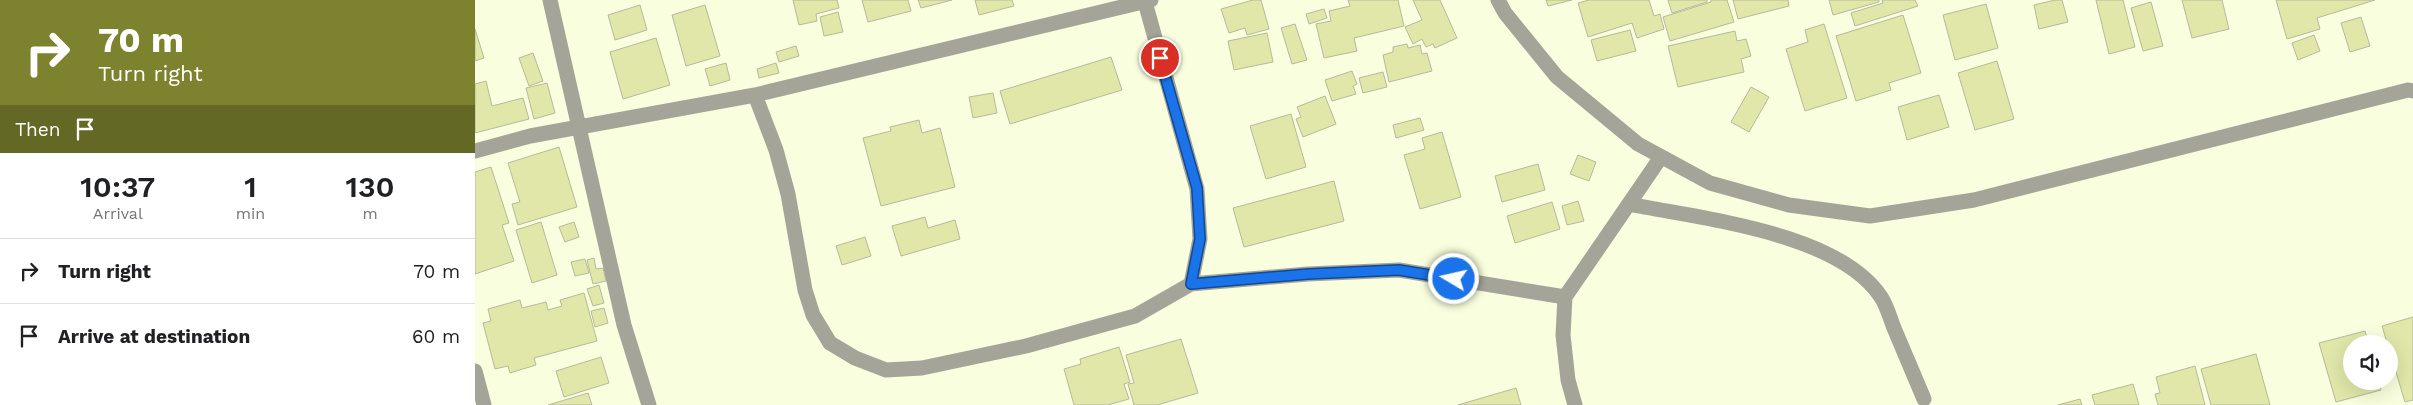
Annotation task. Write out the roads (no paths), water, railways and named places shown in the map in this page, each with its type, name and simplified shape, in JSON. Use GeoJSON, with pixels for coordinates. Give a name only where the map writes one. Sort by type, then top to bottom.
{"type":"FeatureCollection","features":[{"type":"Feature","properties":{"kind":"street"},"geometry":{"type":"LineString","coordinates":[[550,0],[624,325],[649,405]]}},
{"type":"Feature","properties":{"kind":"street"},"geometry":{"type":"LineString","coordinates":[[1498,0],[1505,13],[1557,77],[1638,144],[1711,183],[1789,205],[1871,216],[1974,200],[2398,92],[2413,91]]}},
{"type":"Feature","properties":{"kind":"street"},"geometry":{"type":"LineString","coordinates":[[475,151],[530,136],[755,95],[1148,1],[1197,188],[1200,239],[1191,284]]}},
{"type":"Feature","properties":{"kind":"street"},"geometry":{"type":"LineString","coordinates":[[755,95],[779,159],[788,194],[805,290],[813,315],[830,343],[855,358],[886,370],[922,368],[1027,346],[1135,316],[1191,284],[1308,274],[1399,270],[1565,297]]}},
{"type":"Feature","properties":{"kind":"street"},"geometry":{"type":"LineString","coordinates":[[1575,405],[1568,380],[1563,335],[1565,297],[1661,157]]}},
{"type":"Feature","properties":{"kind":"street"},"geometry":{"type":"LineString","coordinates":[[1629,204],[1736,226],[1801,242],[1836,256],[1855,269],[1881,297],[1924,399]]}},
{"type":"Feature","properties":{"kind":"street"},"geometry":{"type":"LineString","coordinates":[[475,372],[484,405]]}}]}
